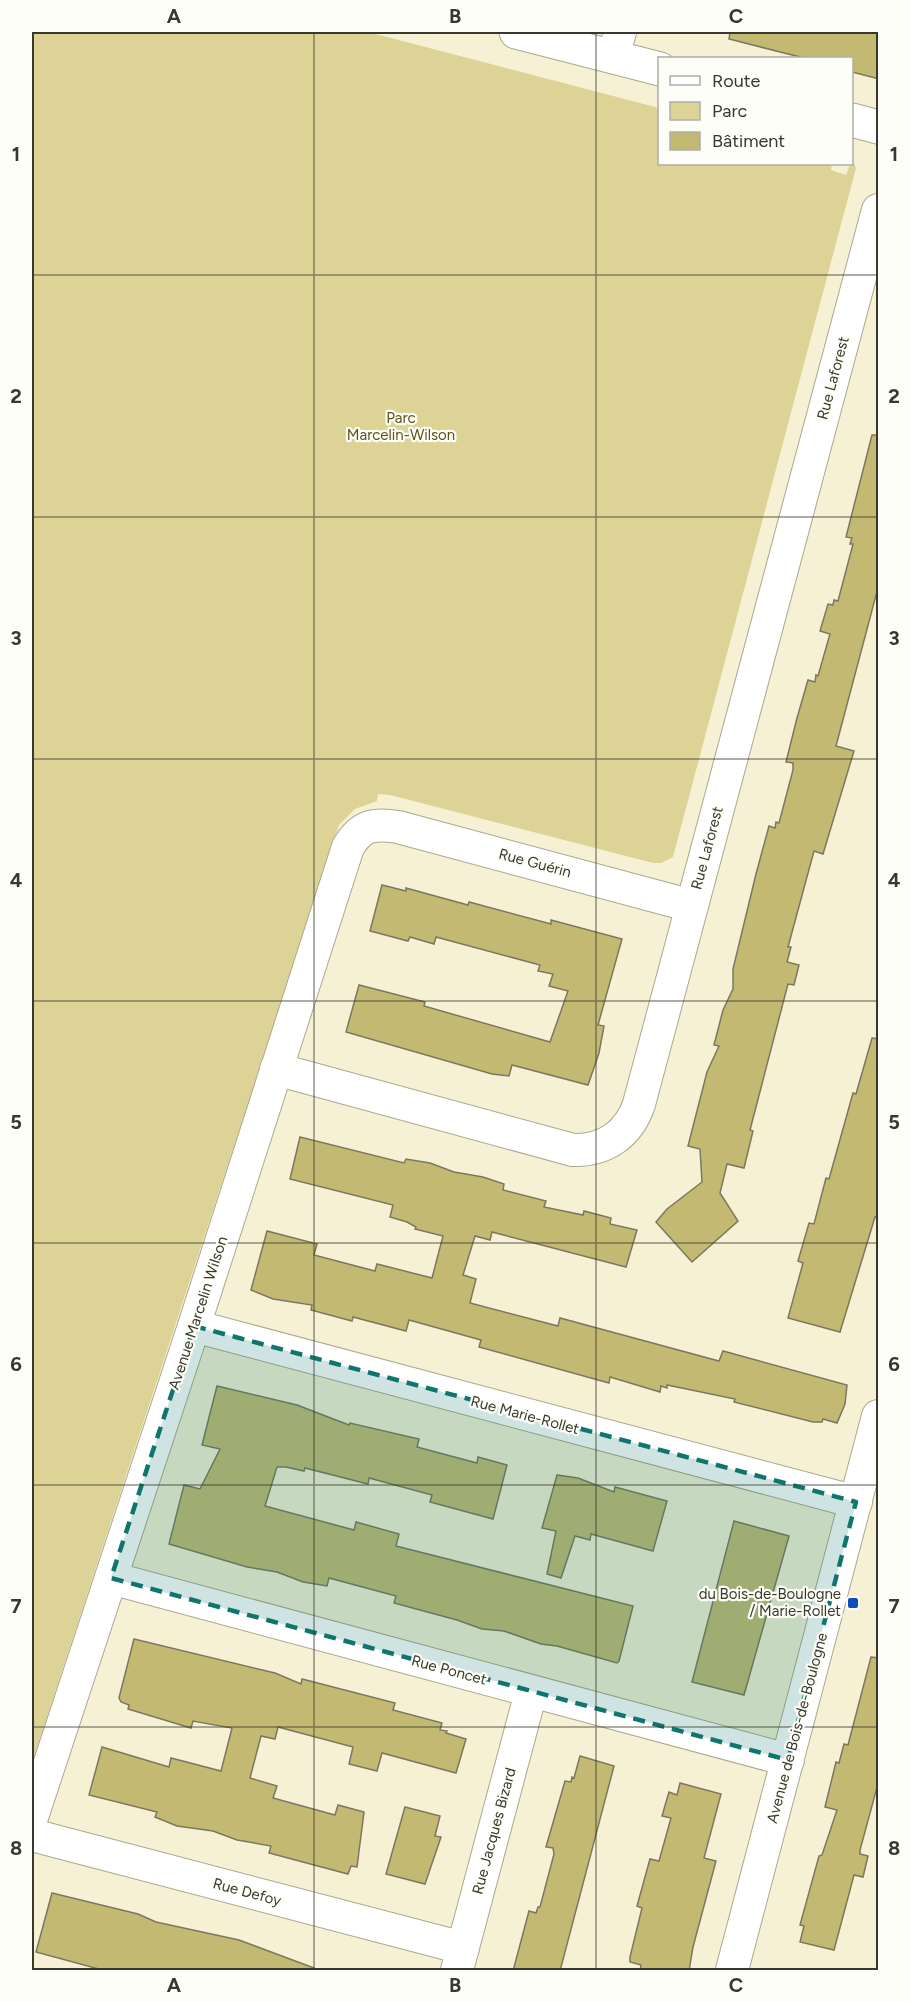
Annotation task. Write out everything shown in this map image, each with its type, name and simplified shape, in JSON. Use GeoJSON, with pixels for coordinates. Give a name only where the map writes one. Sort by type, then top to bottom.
{"type":"FeatureCollection","features":[{"type":"Feature","properties":{"kind":"street"},"geometry":{"type":"LineString","coordinates":[[516,32],[616,44],[658,68]]}},
{"type":"Feature","properties":{"kind":"street"},"geometry":{"type":"LineString","coordinates":[[853,120],[879,127]]}},
{"type":"Feature","properties":{"kind":"street","name":"Rue Laforest"},"geometry":{"type":"LineString","coordinates":[[276,1069],[563,1148],[582,1150],[602,1146],[618,1137],[636,1113],[879,210]]}},
{"type":"Feature","properties":{"kind":"street","name":"Rue Guérin"},"geometry":{"type":"LineString","coordinates":[[378,824],[411,830],[692,906]]}},
{"type":"Feature","properties":{"kind":"street","name":"Avenue Marcelin Wilson"},"geometry":{"type":"LineString","coordinates":[[32,1816],[194,1326],[348,847],[361,829],[378,824]]}},
{"type":"Feature","properties":{"kind":"street","name":"Rue Marie-Rollet"},"geometry":{"type":"LineString","coordinates":[[194,1326],[856,1502]]}},
{"type":"Feature","properties":{"kind":"street","name":"Avenue de Bois-de-Boulogne"},"geometry":{"type":"LineString","coordinates":[[732,1971],[879,1416]]}},
{"type":"Feature","properties":{"kind":"street","name":"Rue Poncet"},"geometry":{"type":"LineString","coordinates":[[111,1578],[788,1760]]}},
{"type":"Feature","properties":{"kind":"street","name":"Rue Jacques Bizard"},"geometry":{"type":"LineString","coordinates":[[460,1959],[531,1692]]}},
{"type":"Feature","properties":{"kind":"street","name":"Rue Defoy"},"geometry":{"type":"LineString","coordinates":[[32,1835],[460,1959]]}},
{"type":"Feature","properties":{"kind":"highlighted area"},"geometry":{"type":"Polygon","coordinates":[[[194,1326],[856,1502],[788,1760],[111,1578],[194,1326]]]}},
{"type":"Feature","properties":{"kind":"green space","name":"Parc Marcelin-Wilson"},"geometry":{"type":"Polygon","coordinates":[[[32,32],[368,32],[658,108],[658,165],[832,165],[831,170],[846,175],[853,161],[856,168],[673,857],[661,863],[653,863],[390,795],[378,794],[377,801],[355,809],[339,825],[32,1763],[32,32]]]}},
{"type":"Feature","properties":{"kind":"building"},"geometry":{"type":"Polygon","coordinates":[[[730,32],[879,32],[879,79],[853,72],[853,57],[800,57],[729,39],[730,32]]]}},
{"type":"Feature","properties":{"kind":"building"},"geometry":{"type":"Polygon","coordinates":[[[872,435],[879,435],[879,584],[836,746],[854,751],[823,854],[814,851],[788,947],[791,947],[787,962],[799,965],[794,985],[788,984],[750,1130],[753,1131],[744,1168],[727,1164],[720,1193],[738,1221],[692,1262],[656,1222],[667,1209],[702,1182],[700,1149],[688,1146],[707,1072],[719,1046],[714,1045],[723,1010],[733,989],[733,969],[769,826],[775,828],[776,822],[779,823],[793,770],[793,763],[786,762],[797,718],[808,680],[815,682],[816,675],[818,676],[830,634],[820,631],[828,604],[833,605],[834,600],[838,601],[853,544],[850,544],[852,538],[846,537],[872,435]]]}},
{"type":"Feature","properties":{"kind":"building"},"geometry":{"type":"Polygon","coordinates":[[[382,885],[406,891],[406,888],[468,905],[469,902],[551,924],[551,920],[622,939],[598,1025],[604,1026],[599,1053],[588,1085],[512,1065],[509,1076],[492,1074],[346,1032],[359,985],[425,1002],[424,1006],[550,1042],[568,991],[549,986],[553,974],[538,971],[540,965],[436,937],[434,944],[410,937],[408,941],[370,931],[382,885]]]}},
{"type":"Feature","properties":{"kind":"building"},"geometry":{"type":"Polygon","coordinates":[[[872,1038],[879,1039],[879,1218],[875,1217],[840,1332],[788,1318],[803,1263],[798,1261],[809,1223],[814,1224],[826,1178],[829,1179],[853,1093],[856,1094],[872,1038]]]}},
{"type":"Feature","properties":{"kind":"building"},"geometry":{"type":"Polygon","coordinates":[[[300,1137],[404,1163],[406,1159],[430,1163],[454,1172],[483,1177],[504,1184],[503,1190],[546,1201],[544,1207],[583,1215],[584,1211],[611,1218],[610,1224],[637,1230],[626,1267],[492,1232],[490,1240],[475,1236],[463,1275],[476,1279],[470,1303],[558,1326],[560,1318],[719,1361],[723,1351],[847,1385],[845,1404],[837,1423],[823,1419],[822,1422],[813,1422],[734,1402],[735,1399],[667,1385],[667,1388],[661,1386],[660,1392],[610,1377],[609,1383],[479,1347],[481,1340],[409,1320],[406,1331],[353,1317],[352,1321],[311,1310],[312,1305],[273,1299],[251,1290],[267,1231],[317,1244],[314,1255],[375,1271],[377,1264],[432,1278],[443,1236],[415,1229],[416,1227],[407,1222],[390,1217],[393,1205],[290,1179],[300,1137]]]}},
{"type":"Feature","properties":{"kind":"building"},"geometry":{"type":"Polygon","coordinates":[[[217,1386],[297,1405],[349,1425],[350,1423],[419,1439],[417,1447],[477,1463],[478,1457],[507,1465],[493,1519],[430,1502],[432,1495],[369,1478],[368,1484],[305,1468],[304,1471],[277,1467],[265,1506],[354,1530],[356,1522],[399,1534],[396,1546],[633,1606],[619,1661],[617,1663],[557,1646],[541,1644],[504,1631],[482,1629],[394,1603],[396,1596],[329,1578],[327,1586],[303,1582],[277,1572],[247,1567],[169,1544],[184,1485],[200,1489],[220,1449],[202,1445],[217,1386]]]}},
{"type":"Feature","properties":{"kind":"building"},"geometry":{"type":"Polygon","coordinates":[[[557,1475],[578,1478],[614,1492],[615,1487],[667,1501],[653,1551],[591,1534],[590,1540],[575,1536],[561,1578],[547,1574],[556,1531],[542,1528],[557,1475]]]}},
{"type":"Feature","properties":{"kind":"building"},"geometry":{"type":"Polygon","coordinates":[[[734,1521],[789,1536],[744,1695],[692,1682],[734,1521]]]}},
{"type":"Feature","properties":{"kind":"building"},"geometry":{"type":"Polygon","coordinates":[[[134,1639],[275,1673],[301,1684],[302,1679],[395,1703],[393,1710],[442,1723],[440,1730],[466,1739],[456,1773],[382,1753],[377,1771],[349,1764],[353,1747],[278,1727],[275,1739],[261,1736],[250,1778],[277,1786],[273,1798],[335,1815],[338,1805],[364,1812],[357,1867],[351,1866],[348,1874],[269,1853],[271,1846],[237,1840],[213,1831],[177,1826],[155,1817],[157,1812],[89,1795],[102,1747],[169,1767],[171,1758],[221,1771],[232,1728],[193,1721],[191,1728],[128,1709],[129,1705],[121,1702],[119,1698],[134,1639]]]}},
{"type":"Feature","properties":{"kind":"building"},"geometry":{"type":"Polygon","coordinates":[[[871,1657],[879,1658],[879,1780],[860,1850],[860,1854],[868,1856],[863,1877],[854,1875],[834,1950],[800,1942],[804,1926],[800,1925],[819,1856],[822,1855],[837,1810],[825,1807],[836,1762],[839,1763],[844,1744],[848,1745],[871,1657]]]}},
{"type":"Feature","properties":{"kind":"building"},"geometry":{"type":"Polygon","coordinates":[[[580,1756],[614,1766],[560,1971],[513,1971],[529,1911],[536,1913],[540,1907],[554,1854],[553,1848],[546,1847],[565,1781],[571,1782],[572,1777],[574,1778],[580,1756]]]}},
{"type":"Feature","properties":{"kind":"building"},"geometry":{"type":"Polygon","coordinates":[[[680,1783],[721,1794],[704,1858],[716,1861],[693,1947],[689,1971],[640,1971],[641,1965],[630,1962],[642,1908],[637,1906],[650,1859],[659,1861],[671,1818],[662,1816],[669,1792],[677,1795],[680,1783]]]}},
{"type":"Feature","properties":{"kind":"building"},"geometry":{"type":"Polygon","coordinates":[[[405,1807],[440,1816],[435,1836],[441,1837],[425,1884],[386,1874],[405,1807]]]}},
{"type":"Feature","properties":{"kind":"building"},"geometry":{"type":"Polygon","coordinates":[[[52,1893],[138,1914],[156,1922],[239,1940],[314,1968],[313,1971],[106,1971],[36,1952],[52,1893]]]}},
{"type":"Feature","properties":{"kind":"place","name":"du Bois-de-Boulogne / Marie-Rollet"},"geometry":{"type":"Point","coordinates":[853,1603]}}]}
